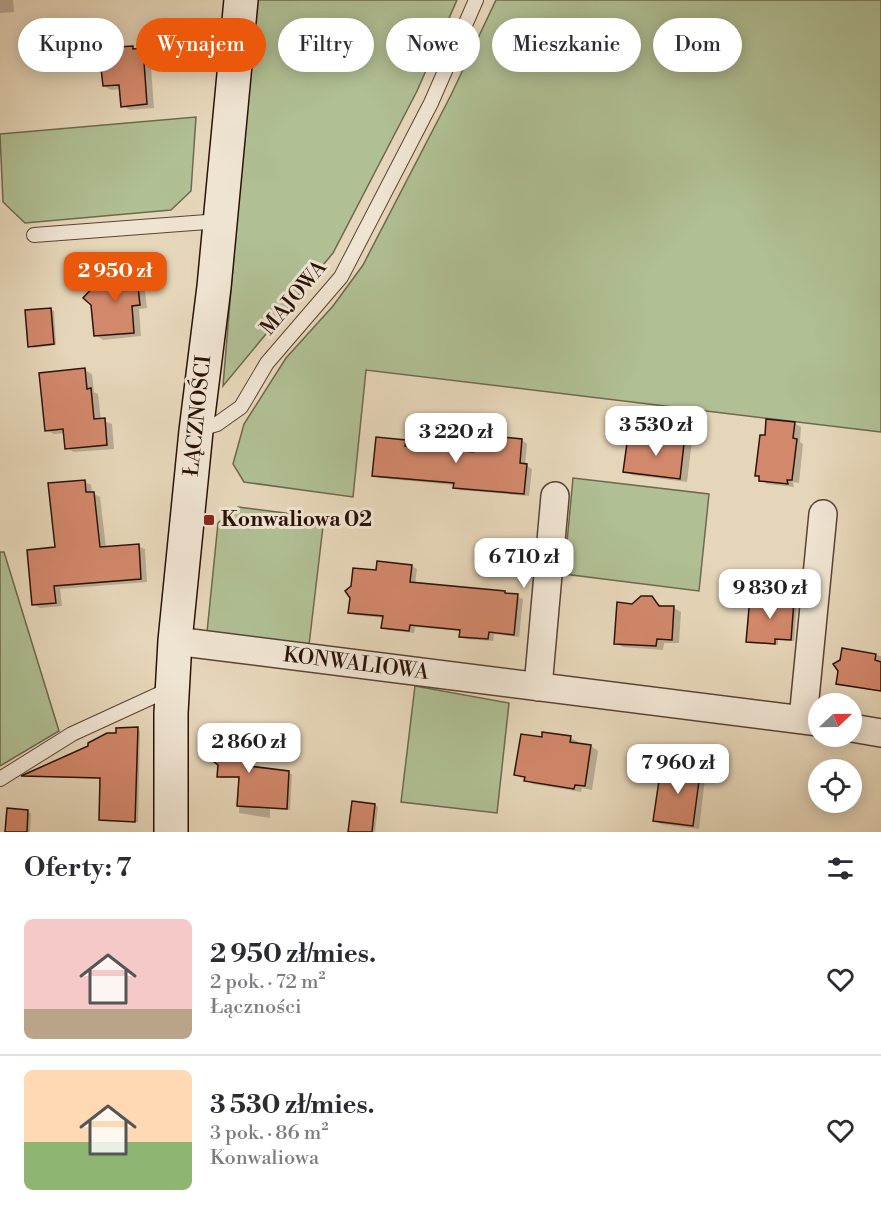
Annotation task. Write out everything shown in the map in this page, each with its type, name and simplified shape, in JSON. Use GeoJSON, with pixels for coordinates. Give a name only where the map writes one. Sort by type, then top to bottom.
{"type":"FeatureCollection","features":[{"type":"Feature","properties":{"kind":"street","name":"ŁĄCZNOŚCI"},"geometry":{"type":"LineString","coordinates":[[171,832],[172,688],[175,640],[241,0]]}},
{"type":"Feature","properties":{"kind":"street"},"geometry":{"type":"LineString","coordinates":[[538,687],[555,496]]}},
{"type":"Feature","properties":{"kind":"street","name":"KONWALIOWA"},"geometry":{"type":"LineString","coordinates":[[813,693],[824,514]]}},
{"type":"Feature","properties":{"kind":"street","name":"KONWALIOWA"},"geometry":{"type":"LineString","coordinates":[[175,640],[808,720]]}},
{"type":"Feature","properties":{"kind":"street"},"geometry":{"type":"LineString","coordinates":[[862,730],[881,733]]}},
{"type":"Feature","properties":{"kind":"lane","name":"MAJOWA"},"geometry":{"type":"LineString","coordinates":[[196,431],[217,424],[241,407],[267,363],[341,277],[430,103],[476,0]]}},
{"type":"Feature","properties":{"kind":"lane"},"geometry":{"type":"LineString","coordinates":[[34,236],[220,221]]}},
{"type":"Feature","properties":{"kind":"lane"},"geometry":{"type":"LineString","coordinates":[[0,780],[72,734],[172,688]]}},
{"type":"Feature","properties":{"kind":"green space"},"geometry":{"type":"Polygon","coordinates":[[[255,0],[457,0],[449,18],[386,18],[386,72],[425,72],[417,91],[333,253],[223,386],[249,72],[266,72],[266,18],[254,18],[255,0]]]}},
{"type":"Feature","properties":{"kind":"green space"},"geometry":{"type":"Polygon","coordinates":[[[496,0],[881,0],[881,432],[366,370],[353,497],[244,482],[233,464],[244,424],[286,358],[333,306],[363,265],[462,72],[480,72],[480,34],[496,0]]]}},
{"type":"Feature","properties":{"kind":"green space"},"geometry":{"type":"Polygon","coordinates":[[[196,117],[191,191],[171,210],[25,223],[3,202],[0,134],[196,117]]]}},
{"type":"Feature","properties":{"kind":"green space"},"geometry":{"type":"Polygon","coordinates":[[[573,478],[709,494],[699,591],[564,574],[573,478]]]}},
{"type":"Feature","properties":{"kind":"green space"},"geometry":{"type":"Polygon","coordinates":[[[238,507],[324,518],[309,645],[207,632],[218,523],[238,507]]]}},
{"type":"Feature","properties":{"kind":"green space"},"geometry":{"type":"Polygon","coordinates":[[[0,552],[4,552],[59,731],[0,766],[0,552]]]}},
{"type":"Feature","properties":{"kind":"green space"},"geometry":{"type":"Polygon","coordinates":[[[415,686],[509,703],[497,813],[401,802],[415,686]]]}},
{"type":"Feature","properties":{"kind":"building"},"geometry":{"type":"Polygon","coordinates":[[[133,46],[133,49],[136,49],[136,72],[145,72],[147,104],[121,107],[119,85],[103,86],[101,72],[124,72],[124,47],[133,46]]]}},
{"type":"Feature","properties":{"kind":"building"},"geometry":{"type":"Polygon","coordinates":[[[136,268],[140,305],[132,306],[134,333],[94,336],[91,305],[83,298],[94,286],[111,284],[110,270],[136,268]]]}},
{"type":"Feature","properties":{"kind":"building"},"geometry":{"type":"Polygon","coordinates":[[[51,308],[54,344],[28,347],[25,310],[51,308]]]}},
{"type":"Feature","properties":{"kind":"building"},"geometry":{"type":"Polygon","coordinates":[[[85,368],[87,389],[91,388],[94,419],[105,418],[107,445],[65,449],[63,429],[45,431],[39,373],[85,368]]]}},
{"type":"Feature","properties":{"kind":"building"},"geometry":{"type":"Polygon","coordinates":[[[766,419],[795,422],[793,438],[797,439],[792,480],[787,480],[788,484],[759,481],[759,476],[755,476],[760,435],[765,435],[766,419]]]}},
{"type":"Feature","properties":{"kind":"building"},"geometry":{"type":"Polygon","coordinates":[[[474,434],[522,439],[520,463],[527,464],[524,494],[453,488],[454,483],[372,476],[376,437],[406,440],[405,446],[473,452],[474,434]]]}},
{"type":"Feature","properties":{"kind":"building"},"geometry":{"type":"Polygon","coordinates":[[[671,434],[685,435],[680,479],[623,472],[627,443],[671,434]]]}},
{"type":"Feature","properties":{"kind":"building"},"geometry":{"type":"Polygon","coordinates":[[[85,480],[86,492],[94,492],[100,547],[139,544],[141,579],[54,586],[56,603],[32,605],[27,550],[55,547],[48,483],[85,480]]]}},
{"type":"Feature","properties":{"kind":"building"},"geometry":{"type":"Polygon","coordinates":[[[377,561],[412,565],[410,582],[518,594],[514,635],[489,632],[488,639],[459,637],[460,630],[410,625],[409,631],[381,628],[383,616],[348,613],[350,598],[345,591],[351,586],[353,568],[376,570],[377,561]]]}},
{"type":"Feature","properties":{"kind":"building"},"geometry":{"type":"Polygon","coordinates":[[[641,596],[652,596],[659,606],[674,606],[672,640],[657,639],[656,646],[614,644],[617,602],[632,604],[641,596]]]}},
{"type":"Feature","properties":{"kind":"building"},"geometry":{"type":"Polygon","coordinates":[[[750,597],[794,601],[791,640],[775,639],[775,644],[746,642],[750,597]]]}},
{"type":"Feature","properties":{"kind":"building"},"geometry":{"type":"Polygon","coordinates":[[[842,648],[876,654],[875,660],[881,662],[881,691],[836,684],[838,671],[833,664],[840,660],[842,648]]]}},
{"type":"Feature","properties":{"kind":"building"},"geometry":{"type":"Polygon","coordinates":[[[138,727],[135,822],[99,820],[100,778],[21,776],[88,746],[88,743],[107,733],[116,733],[116,728],[138,727]]]}},
{"type":"Feature","properties":{"kind":"building"},"geometry":{"type":"Polygon","coordinates":[[[218,732],[242,732],[242,749],[249,750],[249,766],[289,771],[287,809],[237,806],[239,777],[217,777],[218,765],[205,755],[218,741],[218,732]]]}},
{"type":"Feature","properties":{"kind":"building"},"geometry":{"type":"Polygon","coordinates":[[[542,732],[571,736],[570,742],[591,745],[585,786],[575,785],[574,789],[524,781],[525,777],[514,775],[521,734],[542,737],[542,732]]]}},
{"type":"Feature","properties":{"kind":"building"},"geometry":{"type":"Polygon","coordinates":[[[680,763],[701,766],[693,826],[653,821],[661,767],[679,769],[680,763]]]}},
{"type":"Feature","properties":{"kind":"building"},"geometry":{"type":"Polygon","coordinates":[[[352,801],[375,804],[372,832],[348,832],[352,801]]]}},
{"type":"Feature","properties":{"kind":"building"},"geometry":{"type":"Polygon","coordinates":[[[7,808],[28,810],[27,832],[5,832],[7,808]]]}},
{"type":"Feature","properties":{"kind":"place","name":"Konwaliowa 02"},"geometry":{"type":"Point","coordinates":[209,520]}}]}
